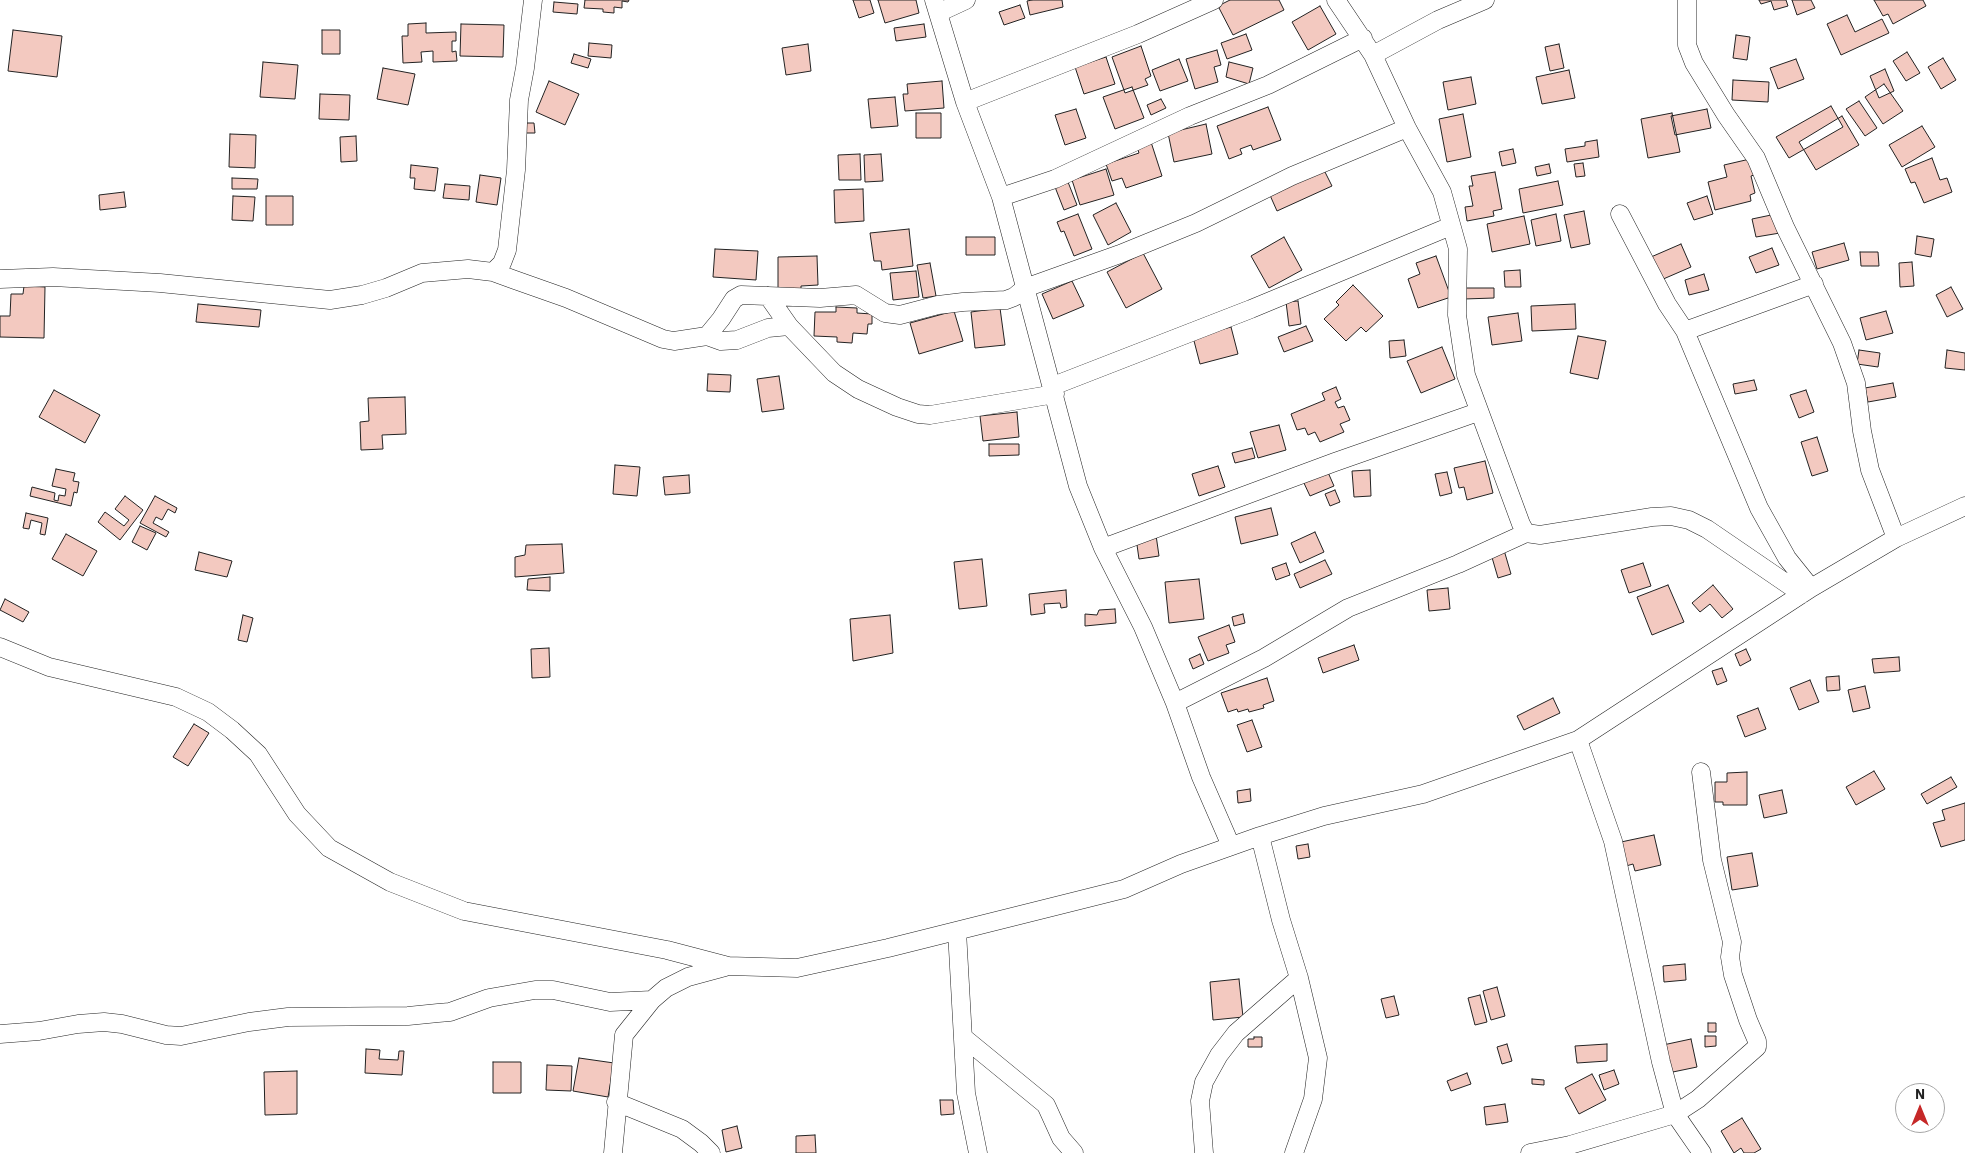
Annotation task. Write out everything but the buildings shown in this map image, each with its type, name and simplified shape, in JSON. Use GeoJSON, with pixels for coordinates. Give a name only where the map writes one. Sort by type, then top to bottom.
{"type":"FeatureCollection","features":[{"type":"Feature","properties":{"kind":"street"},"geometry":{"type":"LineString","coordinates":[[493,272],[502,263],[507,250],[516,170],[519,100],[525,68],[533,0]]}},
{"type":"Feature","properties":{"kind":"street"},"geometry":{"type":"LineString","coordinates":[[966,0],[936,7],[966,102],[1001,197],[1054,390],[1078,486],[1103,548],[1143,627],[1175,703],[1201,776],[1231,846]]}},
{"type":"Feature","properties":{"kind":"street"},"geometry":{"type":"LineString","coordinates":[[966,102],[1138,34],[1214,0]]}},
{"type":"Feature","properties":{"kind":"street"},"geometry":{"type":"LineString","coordinates":[[1336,0],[1373,55],[1407,128],[1442,192],[1458,250],[1457,315],[1466,375],[1478,412],[1526,533]]}},
{"type":"Feature","properties":{"kind":"street"},"geometry":{"type":"LineString","coordinates":[[1373,55],[1438,20],[1485,0]]}},
{"type":"Feature","properties":{"kind":"street"},"geometry":{"type":"LineString","coordinates":[[1687,0],[1687,44],[1694,63],[1726,115],[1756,158],[1785,227],[1842,343],[1856,382],[1862,431],[1870,470],[1896,538]]}},
{"type":"Feature","properties":{"kind":"street"},"geometry":{"type":"LineString","coordinates":[[1001,197],[1055,178],[1190,116],[1268,85],[1363,38]]}},
{"type":"Feature","properties":{"kind":"street"},"geometry":{"type":"LineString","coordinates":[[707,336],[736,297],[741,295],[820,298],[856,295],[885,313],[900,315],[946,304],[1006,300],[1014,297],[1025,288],[1120,254],[1189,226],[1292,176],[1407,128]]}},
{"type":"Feature","properties":{"kind":"street"},"geometry":{"type":"LineString","coordinates":[[1620,214],[1667,304],[1684,331],[1759,508],[1806,591]]}},
{"type":"Feature","properties":{"kind":"street"},"geometry":{"type":"LineString","coordinates":[[768,296],[790,326],[834,373],[858,389],[896,407],[918,414],[930,415],[1054,390],[1451,226]]}},
{"type":"Feature","properties":{"kind":"street"},"geometry":{"type":"LineString","coordinates":[[0,280],[53,277],[160,283],[330,300],[362,295],[386,288],[422,273],[468,269],[493,272],[566,298],[663,339],[674,341],[707,336],[721,341],[737,340],[768,328],[790,326]]}},
{"type":"Feature","properties":{"kind":"street"},"geometry":{"type":"LineString","coordinates":[[1684,331],[1814,284]]}},
{"type":"Feature","properties":{"kind":"street"},"geometry":{"type":"LineString","coordinates":[[1103,548],[1334,462],[1478,412]]}},
{"type":"Feature","properties":{"kind":"street"},"geometry":{"type":"LineString","coordinates":[[0,646],[49,667],[176,697],[208,712],[232,730],[258,754],[297,814],[329,848],[390,882],[464,911],[666,950],[728,966],[797,968],[888,948],[1124,889],[1181,864],[1260,836],[1324,816],[1423,794],[1578,740],[1806,591],[1896,538],[1965,506]]}},
{"type":"Feature","properties":{"kind":"street"},"geometry":{"type":"LineString","coordinates":[[1175,703],[1264,658],[1348,608],[1458,564],[1526,533],[1540,535],[1652,517],[1671,516],[1689,520],[1706,529],[1806,591]]}},
{"type":"Feature","properties":{"kind":"street"},"geometry":{"type":"LineString","coordinates":[[1578,740],[1613,841],[1659,1053],[1675,1114],[1702,1153]]}},
{"type":"Feature","properties":{"kind":"street"},"geometry":{"type":"LineString","coordinates":[[1530,1153],[1570,1145],[1675,1114],[1698,1099],[1756,1049],[1758,1044],[1733,975],[1730,958],[1732,942],[1712,860],[1701,772]]}},
{"type":"Feature","properties":{"kind":"street"},"geometry":{"type":"LineString","coordinates":[[1260,836],[1299,978],[1318,1058],[1313,1099],[1294,1153]]}},
{"type":"Feature","properties":{"kind":"street"},"geometry":{"type":"LineString","coordinates":[[957,931],[966,1094],[978,1153]]}},
{"type":"Feature","properties":{"kind":"street"},"geometry":{"type":"LineString","coordinates":[[613,1153],[616,1102],[624,1035],[652,1000],[666,988],[688,977],[728,966]]}},
{"type":"Feature","properties":{"kind":"street"},"geometry":{"type":"LineString","coordinates":[[1204,1153],[1200,1101],[1204,1082],[1219,1055],[1236,1033],[1299,978]]}},
{"type":"Feature","properties":{"kind":"street"},"geometry":{"type":"LineString","coordinates":[[0,1034],[104,1022],[122,1024],[166,1035],[181,1036],[249,1022],[288,1017],[438,1014],[450,1012],[489,998],[535,990],[553,990],[610,1002],[652,1000]]}},
{"type":"Feature","properties":{"kind":"street"},"geometry":{"type":"LineString","coordinates":[[963,1038],[1046,1105],[1061,1138],[1074,1153]]}},
{"type":"Feature","properties":{"kind":"street"},"geometry":{"type":"LineString","coordinates":[[616,1102],[682,1129],[711,1153]]}}]}
